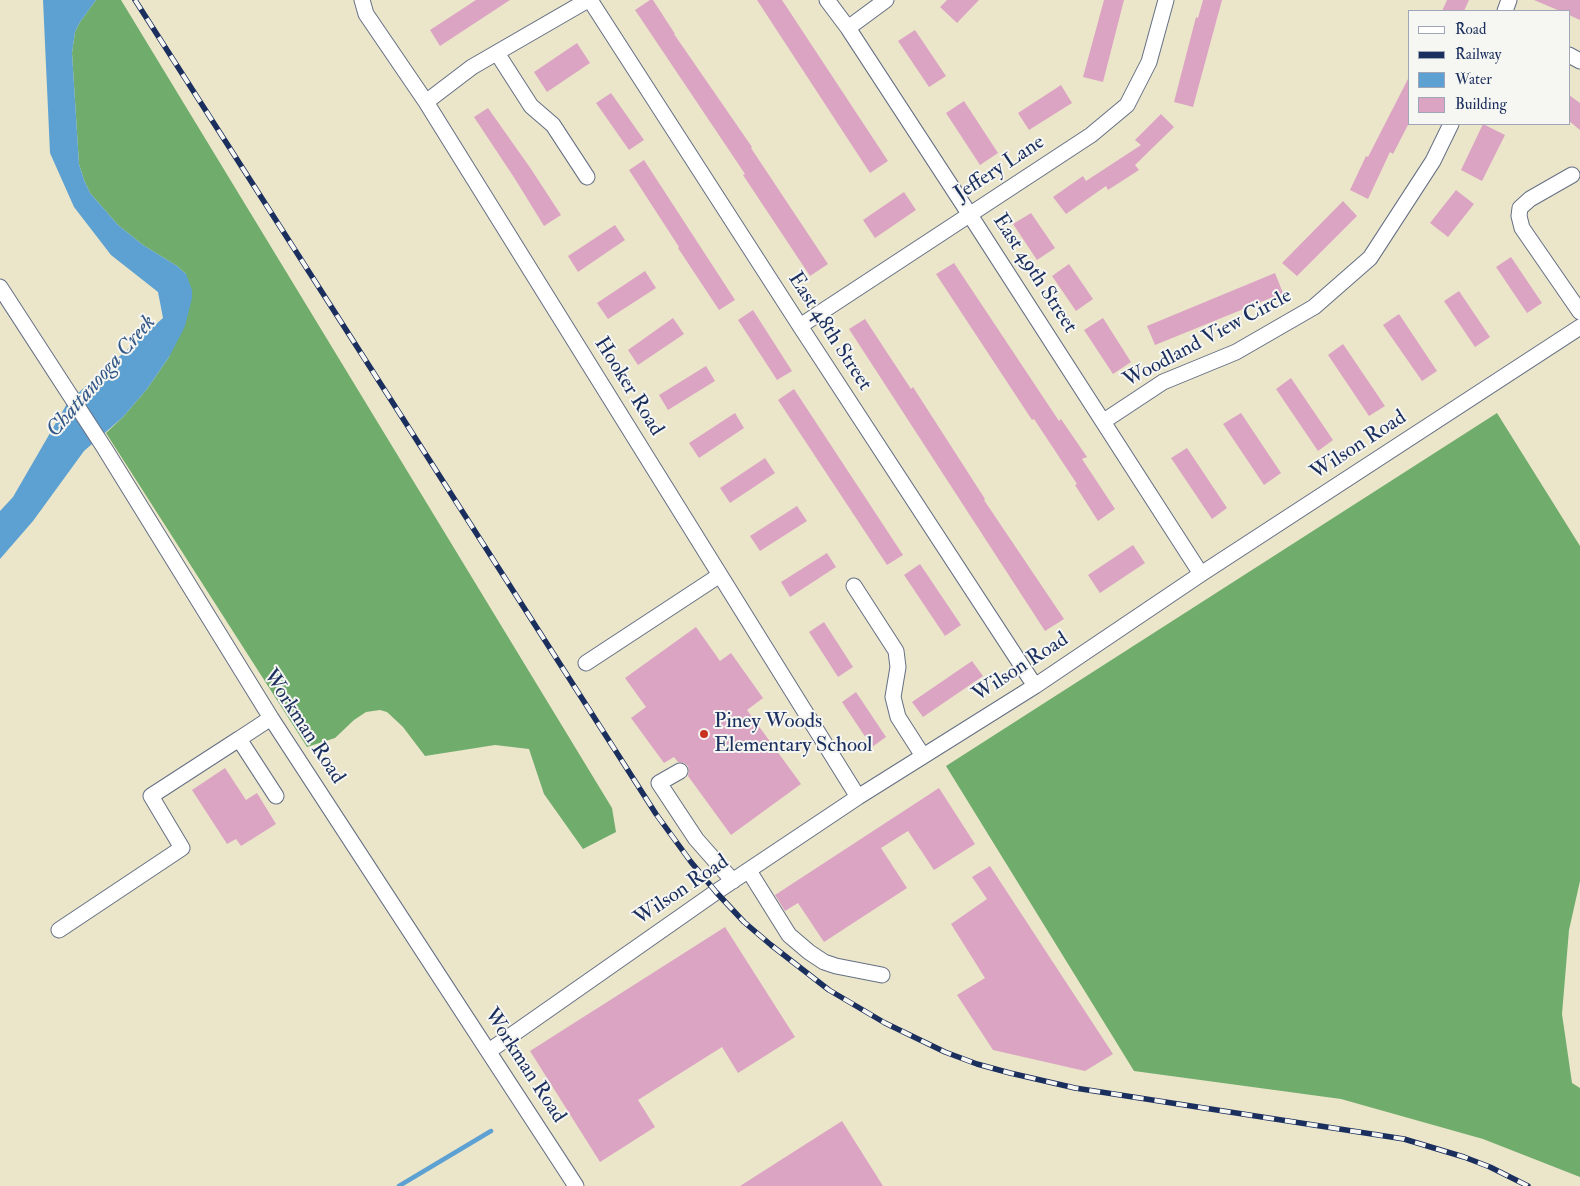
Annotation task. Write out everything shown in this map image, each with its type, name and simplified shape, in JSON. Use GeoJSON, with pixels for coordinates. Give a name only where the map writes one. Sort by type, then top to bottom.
{"type":"FeatureCollection","features":[{"type":"Feature","properties":{"kind":"street","name":"Hooker Road"},"geometry":{"type":"LineString","coordinates":[[362,0],[366,14],[426,102],[858,797]]}},
{"type":"Feature","properties":{"kind":"street"},"geometry":{"type":"LineString","coordinates":[[426,102],[472,67],[589,0]]}},
{"type":"Feature","properties":{"kind":"street","name":"East 48th Street"},"geometry":{"type":"LineString","coordinates":[[589,0],[1034,686]]}},
{"type":"Feature","properties":{"kind":"street","name":"East 49th Street"},"geometry":{"type":"LineString","coordinates":[[827,0],[848,28],[1104,421],[1200,574]]}},
{"type":"Feature","properties":{"kind":"street"},"geometry":{"type":"LineString","coordinates":[[848,28],[886,0]]}},
{"type":"Feature","properties":{"kind":"street","name":"Jeffery Lane"},"geometry":{"type":"LineString","coordinates":[[800,326],[1091,135],[1127,105],[1149,62],[1166,0]]}},
{"type":"Feature","properties":{"kind":"street"},"geometry":{"type":"LineString","coordinates":[[497,53],[530,106],[553,125],[587,177]]}},
{"type":"Feature","properties":{"kind":"street","name":"Woodland View Circle"},"geometry":{"type":"LineString","coordinates":[[1104,421],[1163,382],[1236,352],[1314,307],[1370,258],[1433,161],[1451,125]]}},
{"type":"Feature","properties":{"kind":"street"},"geometry":{"type":"LineString","coordinates":[[1572,175],[1530,199],[1520,208],[1519,216],[1522,228],[1580,312]]}},
{"type":"Feature","properties":{"kind":"street","name":"Workman Road"},"geometry":{"type":"LineString","coordinates":[[0,287],[105,450],[271,718],[576,1186]]}},
{"type":"Feature","properties":{"kind":"street","name":"Wilson Road"},"geometry":{"type":"LineString","coordinates":[[488,1051],[858,797],[1034,686],[1200,574],[1580,327]]}},
{"type":"Feature","properties":{"kind":"street"},"geometry":{"type":"LineString","coordinates":[[586,663],[720,575]]}},
{"type":"Feature","properties":{"kind":"street"},"geometry":{"type":"LineString","coordinates":[[854,586],[896,651],[898,667],[893,697],[898,717],[923,756]]}},
{"type":"Feature","properties":{"kind":"street"},"geometry":{"type":"LineString","coordinates":[[59,930],[182,848],[151,796],[271,718]]}},
{"type":"Feature","properties":{"kind":"street"},"geometry":{"type":"LineString","coordinates":[[239,739],[276,796]]}},
{"type":"Feature","properties":{"kind":"street"},"geometry":{"type":"LineString","coordinates":[[680,771],[659,783],[696,838],[733,881]]}},
{"type":"Feature","properties":{"kind":"street"},"geometry":{"type":"LineString","coordinates":[[749,871],[789,935],[809,952],[830,964],[882,975]]}},
{"type":"Feature","properties":{"kind":"green space"},"geometry":{"type":"Polygon","coordinates":[[[96,0],[121,0],[612,808],[616,832],[583,849],[544,794],[529,749],[495,745],[425,756],[403,727],[387,712],[380,710],[366,712],[354,720],[335,738],[307,747],[106,433],[123,417],[147,389],[169,357],[186,274],[177,266],[143,245],[118,225],[90,193],[84,180],[79,164],[72,53],[75,32],[96,0]]]}},
{"type":"Feature","properties":{"kind":"green space"},"geometry":{"type":"Polygon","coordinates":[[[1497,413],[1580,546],[1580,881],[1569,930],[1562,1014],[1572,1083],[1580,1088],[1580,1177],[1483,1139],[1341,1099],[1134,1071],[946,766],[1497,413]]]}},
{"type":"Feature","properties":{"kind":"water","name":"Chattanooga Creek"},"geometry":{"type":"Polygon","coordinates":[[[43,0],[96,0],[75,32],[72,53],[79,164],[84,180],[90,193],[118,225],[143,245],[177,266],[186,274],[192,290],[192,298],[185,326],[169,357],[147,389],[123,417],[84,451],[33,521],[0,559],[0,511],[13,497],[68,402],[163,318],[158,292],[111,255],[74,207],[50,153],[43,0]]]}},
{"type":"Feature","properties":{"kind":"building"},"geometry":{"type":"Polygon","coordinates":[[[476,0],[510,0],[440,46],[430,30],[476,0]]]}},
{"type":"Feature","properties":{"kind":"building"},"geometry":{"type":"Polygon","coordinates":[[[653,0],[828,264],[810,276],[743,175],[745,174],[635,10],[653,0]]]}},
{"type":"Feature","properties":{"kind":"building"},"geometry":{"type":"Polygon","coordinates":[[[757,0],[782,0],[888,161],[870,173],[757,0]]]}},
{"type":"Feature","properties":{"kind":"building"},"geometry":{"type":"Polygon","coordinates":[[[947,0],[979,0],[957,23],[940,7],[947,0]]]}},
{"type":"Feature","properties":{"kind":"building"},"geometry":{"type":"Polygon","coordinates":[[[1104,0],[1124,0],[1103,82],[1083,77],[1104,0]]]}},
{"type":"Feature","properties":{"kind":"building"},"geometry":{"type":"Polygon","coordinates":[[[1203,0],[1222,0],[1193,107],[1174,102],[1196,17],[1198,18],[1203,0]]]}},
{"type":"Feature","properties":{"kind":"building"},"geometry":{"type":"Polygon","coordinates":[[[1447,0],[1469,0],[1464,10],[1442,10],[1447,0]]]}},
{"type":"Feature","properties":{"kind":"building"},"geometry":{"type":"Polygon","coordinates":[[[1534,0],[1580,0],[1580,20],[1570,15],[1570,10],[1558,10],[1534,0]]]}},
{"type":"Feature","properties":{"kind":"building"},"geometry":{"type":"Polygon","coordinates":[[[915,30],[946,76],[929,87],[898,41],[915,30]]]}},
{"type":"Feature","properties":{"kind":"building"},"geometry":{"type":"Polygon","coordinates":[[[577,43],[590,63],[547,92],[534,72],[577,43]]]}},
{"type":"Feature","properties":{"kind":"building"},"geometry":{"type":"Polygon","coordinates":[[[1408,79],[1408,125],[1393,154],[1390,152],[1368,199],[1350,190],[1366,156],[1368,157],[1408,79]]]}},
{"type":"Feature","properties":{"kind":"building"},"geometry":{"type":"Polygon","coordinates":[[[1061,85],[1072,103],[1029,130],[1018,113],[1061,85]]]}},
{"type":"Feature","properties":{"kind":"building"},"geometry":{"type":"Polygon","coordinates":[[[611,93],[644,140],[629,150],[596,103],[611,93]]]}},
{"type":"Feature","properties":{"kind":"building"},"geometry":{"type":"Polygon","coordinates":[[[1570,96],[1580,103],[1580,130],[1570,122],[1570,96]]]}},
{"type":"Feature","properties":{"kind":"building"},"geometry":{"type":"Polygon","coordinates":[[[964,101],[998,153],[980,165],[946,113],[964,101]]]}},
{"type":"Feature","properties":{"kind":"building"},"geometry":{"type":"Polygon","coordinates":[[[488,108],[561,215],[544,226],[474,117],[488,108]]]}},
{"type":"Feature","properties":{"kind":"building"},"geometry":{"type":"Polygon","coordinates":[[[1161,114],[1174,127],[1135,165],[1139,170],[1108,190],[1106,186],[1066,214],[1053,197],[1083,176],[1086,181],[1141,145],[1135,140],[1161,114]]]}},
{"type":"Feature","properties":{"kind":"building"},"geometry":{"type":"Polygon","coordinates":[[[1483,125],[1505,135],[1482,181],[1461,170],[1483,125]]]}},
{"type":"Feature","properties":{"kind":"building"},"geometry":{"type":"Polygon","coordinates":[[[644,160],[735,300],[719,310],[629,170],[644,160]]]}},
{"type":"Feature","properties":{"kind":"building"},"geometry":{"type":"Polygon","coordinates":[[[1456,190],[1474,204],[1448,237],[1430,223],[1456,190]]]}},
{"type":"Feature","properties":{"kind":"building"},"geometry":{"type":"Polygon","coordinates":[[[904,192],[916,210],[875,238],[863,220],[904,192]]]}},
{"type":"Feature","properties":{"kind":"building"},"geometry":{"type":"Polygon","coordinates":[[[1343,201],[1357,216],[1297,276],[1282,263],[1343,201]]]}},
{"type":"Feature","properties":{"kind":"building"},"geometry":{"type":"Polygon","coordinates":[[[1031,213],[1055,248],[1037,260],[1013,224],[1031,213]]]}},
{"type":"Feature","properties":{"kind":"building"},"geometry":{"type":"Polygon","coordinates":[[[615,225],[625,240],[578,272],[568,256],[615,225]]]}},
{"type":"Feature","properties":{"kind":"building"},"geometry":{"type":"Polygon","coordinates":[[[1511,257],[1542,303],[1527,313],[1496,267],[1511,257]]]}},
{"type":"Feature","properties":{"kind":"building"},"geometry":{"type":"Polygon","coordinates":[[[954,263],[1059,421],[1061,419],[1087,457],[1082,459],[1115,509],[1098,521],[1075,485],[1077,484],[1034,419],[1032,420],[936,274],[954,263]]]}},
{"type":"Feature","properties":{"kind":"building"},"geometry":{"type":"Polygon","coordinates":[[[1069,264],[1093,299],[1076,311],[1052,276],[1069,264]]]}},
{"type":"Feature","properties":{"kind":"building"},"geometry":{"type":"Polygon","coordinates":[[[645,271],[656,288],[608,319],[597,303],[645,271]]]}},
{"type":"Feature","properties":{"kind":"building"},"geometry":{"type":"Polygon","coordinates":[[[1275,273],[1283,293],[1155,345],[1147,326],[1275,273]]]}},
{"type":"Feature","properties":{"kind":"building"},"geometry":{"type":"Polygon","coordinates":[[[1459,291],[1490,337],[1475,347],[1444,301],[1459,291]]]}},
{"type":"Feature","properties":{"kind":"building"},"geometry":{"type":"Polygon","coordinates":[[[753,310],[792,371],[777,380],[738,320],[753,310]]]}},
{"type":"Feature","properties":{"kind":"building"},"geometry":{"type":"Polygon","coordinates":[[[1399,314],[1437,371],[1422,381],[1383,325],[1399,314]]]}},
{"type":"Feature","properties":{"kind":"building"},"geometry":{"type":"Polygon","coordinates":[[[673,318],[684,334],[638,365],[628,350],[673,318]]]}},
{"type":"Feature","properties":{"kind":"building"},"geometry":{"type":"Polygon","coordinates":[[[1103,318],[1131,362],[1113,374],[1084,330],[1103,318]]]}},
{"type":"Feature","properties":{"kind":"building"},"geometry":{"type":"Polygon","coordinates":[[[865,319],[911,389],[913,387],[984,500],[1064,619],[1045,631],[849,329],[865,319]]]}},
{"type":"Feature","properties":{"kind":"building"},"geometry":{"type":"Polygon","coordinates":[[[1343,344],[1385,406],[1369,416],[1328,355],[1343,344]]]}},
{"type":"Feature","properties":{"kind":"building"},"geometry":{"type":"Polygon","coordinates":[[[706,366],[715,381],[668,410],[659,395],[706,366]]]}},
{"type":"Feature","properties":{"kind":"building"},"geometry":{"type":"Polygon","coordinates":[[[1291,378],[1333,440],[1318,451],[1276,389],[1291,378]]]}},
{"type":"Feature","properties":{"kind":"building"},"geometry":{"type":"Polygon","coordinates":[[[794,389],[903,555],[887,565],[778,400],[794,389]]]}},
{"type":"Feature","properties":{"kind":"building"},"geometry":{"type":"Polygon","coordinates":[[[735,413],[744,428],[699,458],[689,443],[735,413]]]}},
{"type":"Feature","properties":{"kind":"building"},"geometry":{"type":"Polygon","coordinates":[[[1241,413],[1281,473],[1264,485],[1223,424],[1241,413]]]}},
{"type":"Feature","properties":{"kind":"building"},"geometry":{"type":"Polygon","coordinates":[[[1187,448],[1227,508],[1212,519],[1171,458],[1187,448]]]}},
{"type":"Feature","properties":{"kind":"building"},"geometry":{"type":"Polygon","coordinates":[[[765,458],[775,473],[730,503],[720,488],[765,458]]]}},
{"type":"Feature","properties":{"kind":"building"},"geometry":{"type":"Polygon","coordinates":[[[797,506],[807,521],[760,551],[750,536],[797,506]]]}},
{"type":"Feature","properties":{"kind":"building"},"geometry":{"type":"Polygon","coordinates":[[[1133,545],[1145,563],[1100,593],[1088,575],[1133,545]]]}},
{"type":"Feature","properties":{"kind":"building"},"geometry":{"type":"Polygon","coordinates":[[[827,553],[836,567],[790,597],[781,582],[827,553]]]}},
{"type":"Feature","properties":{"kind":"building"},"geometry":{"type":"Polygon","coordinates":[[[920,564],[961,625],[945,636],[904,575],[920,564]]]}},
{"type":"Feature","properties":{"kind":"building"},"geometry":{"type":"Polygon","coordinates":[[[824,622],[853,667],[838,677],[809,632],[824,622]]]}},
{"type":"Feature","properties":{"kind":"building"},"geometry":{"type":"Polygon","coordinates":[[[696,627],[720,661],[731,653],[763,698],[747,710],[801,784],[731,835],[688,776],[688,766],[678,762],[674,757],[664,763],[631,718],[646,707],[625,678],[696,627]]]}},
{"type":"Feature","properties":{"kind":"building"},"geometry":{"type":"Polygon","coordinates":[[[972,661],[983,676],[923,717],[912,702],[972,661]]]}},
{"type":"Feature","properties":{"kind":"building"},"geometry":{"type":"Polygon","coordinates":[[[856,692],[886,737],[872,747],[842,702],[856,692]]]}},
{"type":"Feature","properties":{"kind":"building"},"geometry":{"type":"Polygon","coordinates":[[[225,768],[246,800],[257,793],[276,824],[241,846],[236,839],[227,844],[192,790],[225,768]]]}},
{"type":"Feature","properties":{"kind":"building"},"geometry":{"type":"Polygon","coordinates":[[[939,788],[975,844],[934,870],[908,831],[881,848],[907,888],[824,942],[798,903],[785,911],[775,895],[939,788]]]}},
{"type":"Feature","properties":{"kind":"building"},"geometry":{"type":"Polygon","coordinates":[[[990,866],[1113,1054],[1085,1071],[993,1050],[957,995],[985,978],[951,924],[987,899],[972,877],[990,866]]]}},
{"type":"Feature","properties":{"kind":"building"},"geometry":{"type":"Polygon","coordinates":[[[725,927],[795,1037],[738,1073],[722,1047],[638,1100],[655,1127],[600,1162],[530,1051],[725,927]]]}},
{"type":"Feature","properties":{"kind":"building"},"geometry":{"type":"Polygon","coordinates":[[[842,1121],[883,1186],[740,1186],[842,1121]]]}},
{"type":"Feature","properties":{"kind":"waterway"},"geometry":{"type":"LineString","coordinates":[[399,1186],[491,1131]]}},
{"type":"Feature","properties":{"kind":"railway"},"geometry":{"type":"LineString","coordinates":[[135,0],[656,814],[691,862],[716,892],[744,922],[771,945],[829,990],[885,1023],[945,1052],[977,1064],[1075,1088],[1404,1139],[1464,1157],[1490,1167],[1528,1186]]}},
{"type":"Feature","properties":{"kind":"place","name":"Piney Woods Elementary School"},"geometry":{"type":"Point","coordinates":[704,734]}}]}
